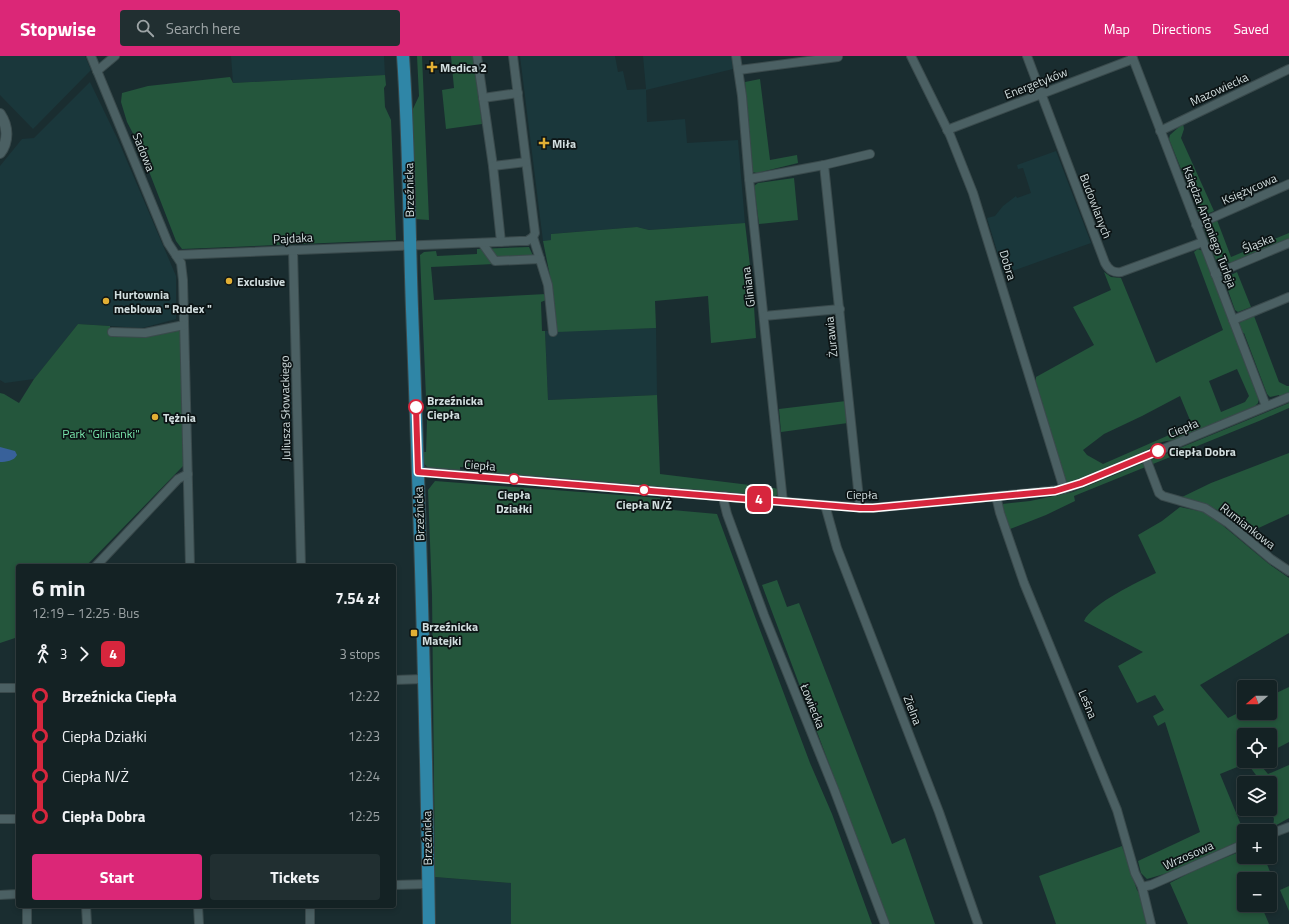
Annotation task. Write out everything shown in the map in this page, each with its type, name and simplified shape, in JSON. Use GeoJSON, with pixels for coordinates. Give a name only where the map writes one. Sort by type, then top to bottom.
{"type":"FeatureCollection","features":[{"type":"Feature","properties":{"kind":"main road","name":"Brzeźnicka"},"geometry":{"type":"LineString","coordinates":[[403,56],[408,156],[418,472],[429,924]]}},
{"type":"Feature","properties":{"kind":"street","name":"Sadowa"},"geometry":{"type":"LineString","coordinates":[[91,56],[171,250],[181,263],[183,280],[190,564]]}},
{"type":"Feature","properties":{"kind":"street"},"geometry":{"type":"LineString","coordinates":[[98,71],[115,56]]}},
{"type":"Feature","properties":{"kind":"street"},"geometry":{"type":"LineString","coordinates":[[477,56],[493,166],[501,242]]}},
{"type":"Feature","properties":{"kind":"street"},"geometry":{"type":"LineString","coordinates":[[513,56],[535,233],[533,237],[548,285],[553,332]]}},
{"type":"Feature","properties":{"kind":"street","name":"Gliniana"},"geometry":{"type":"LineString","coordinates":[[736,56],[739,70],[749,179],[784,502]]}},
{"type":"Feature","properties":{"kind":"street","name":"Dobra"},"geometry":{"type":"LineString","coordinates":[[911,56],[947,130],[982,221],[1064,489]]}},
{"type":"Feature","properties":{"kind":"street","name":"Budowlanych"},"geometry":{"type":"LineString","coordinates":[[1027,56],[1105,263],[1111,271],[1121,272],[1203,242]]}},
{"type":"Feature","properties":{"kind":"street"},"geometry":{"type":"LineString","coordinates":[[739,70],[838,57]]}},
{"type":"Feature","properties":{"kind":"street","name":"Energetyków"},"geometry":{"type":"LineString","coordinates":[[947,130],[1133,58]]}},
{"type":"Feature","properties":{"kind":"street","name":"Księdza Antoniego Turleja"},"geometry":{"type":"LineString","coordinates":[[1133,58],[1266,406]]}},
{"type":"Feature","properties":{"kind":"street","name":"Mazowiecka"},"geometry":{"type":"LineString","coordinates":[[1160,131],[1289,69]]}},
{"type":"Feature","properties":{"kind":"street"},"geometry":{"type":"LineString","coordinates":[[483,98],[518,93]]}},
{"type":"Feature","properties":{"kind":"street"},"geometry":{"type":"LineString","coordinates":[[0,114],[4,123],[6,135],[5,145],[0,153]]}},
{"type":"Feature","properties":{"kind":"street"},"geometry":{"type":"LineString","coordinates":[[749,179],[824,165],[870,154]]}},
{"type":"Feature","properties":{"kind":"street"},"geometry":{"type":"LineString","coordinates":[[493,166],[526,162]]}},
{"type":"Feature","properties":{"kind":"street","name":"Żurawia"},"geometry":{"type":"LineString","coordinates":[[824,165],[860,508]]}},
{"type":"Feature","properties":{"kind":"street","name":"Księżycowa"},"geometry":{"type":"LineString","coordinates":[[1196,225],[1289,184]]}},
{"type":"Feature","properties":{"kind":"street"},"geometry":{"type":"LineString","coordinates":[[410,245],[527,241],[533,237]]}},
{"type":"Feature","properties":{"kind":"street"},"geometry":{"type":"LineString","coordinates":[[482,243],[495,261],[540,260]]}},
{"type":"Feature","properties":{"kind":"street","name":"Śląska"},"geometry":{"type":"LineString","coordinates":[[1215,274],[1289,243]]}},
{"type":"Feature","properties":{"kind":"street","name":"Pajdaka"},"geometry":{"type":"LineString","coordinates":[[176,255],[410,245]]}},
{"type":"Feature","properties":{"kind":"street","name":"Juliusza Słowackiego"},"geometry":{"type":"LineString","coordinates":[[293,250],[301,564]]}},
{"type":"Feature","properties":{"kind":"street"},"geometry":{"type":"LineString","coordinates":[[1233,320],[1289,296]]}},
{"type":"Feature","properties":{"kind":"street"},"geometry":{"type":"LineString","coordinates":[[764,316],[840,309]]}},
{"type":"Feature","properties":{"kind":"street"},"geometry":{"type":"LineString","coordinates":[[112,332],[145,333],[184,326]]}},
{"type":"Feature","properties":{"kind":"street","name":"Ciepła"},"geometry":{"type":"LineString","coordinates":[[418,472],[873,508],[1064,489],[1289,397]]}},
{"type":"Feature","properties":{"kind":"street","name":"Rumiankowa"},"geometry":{"type":"LineString","coordinates":[[1145,456],[1159,493],[1163,496],[1205,508],[1228,523],[1270,559],[1289,571]]}},
{"type":"Feature","properties":{"kind":"street"},"geometry":{"type":"LineString","coordinates":[[98,564],[178,478],[188,474]]}},
{"type":"Feature","properties":{"kind":"street","name":"Łowiecka"},"geometry":{"type":"LineString","coordinates":[[725,496],[724,502],[727,514],[764,615],[848,826],[885,924]]}},
{"type":"Feature","properties":{"kind":"street","name":"Leśna"},"geometry":{"type":"LineString","coordinates":[[996,496],[1000,513],[1024,583],[1114,803],[1135,873],[1142,887],[1151,924]]}},
{"type":"Feature","properties":{"kind":"street","name":"Zielna"},"geometry":{"type":"LineString","coordinates":[[825,505],[837,548],[939,812],[978,924]]}},
{"type":"Feature","properties":{"kind":"street"},"geometry":{"type":"LineString","coordinates":[[396,680],[423,679]]}},
{"type":"Feature","properties":{"kind":"street"},"geometry":{"type":"LineString","coordinates":[[0,688],[16,688]]}},
{"type":"Feature","properties":{"kind":"street"},"geometry":{"type":"LineString","coordinates":[[0,819],[16,819]]}},
{"type":"Feature","properties":{"kind":"street"},"geometry":{"type":"LineString","coordinates":[[1277,831],[1289,827]]}},
{"type":"Feature","properties":{"kind":"street","name":"Wrzosowa"},"geometry":{"type":"LineString","coordinates":[[1142,887],[1151,885],[1237,847]]}},
{"type":"Feature","properties":{"kind":"street"},"geometry":{"type":"LineString","coordinates":[[396,885],[428,884]]}},
{"type":"Feature","properties":{"kind":"street"},"geometry":{"type":"LineString","coordinates":[[0,895],[16,894]]}},
{"type":"Feature","properties":{"kind":"street"},"geometry":{"type":"LineString","coordinates":[[27,908],[27,924]]}},
{"type":"Feature","properties":{"kind":"street"},"geometry":{"type":"LineString","coordinates":[[86,908],[87,924]]}},
{"type":"Feature","properties":{"kind":"street"},"geometry":{"type":"LineString","coordinates":[[198,908],[199,924]]}},
{"type":"Feature","properties":{"kind":"street"},"geometry":{"type":"LineString","coordinates":[[310,908],[310,924]]}},
{"type":"Feature","properties":{"kind":"shaded area"},"geometry":{"type":"Polygon","coordinates":[[[0,56],[85,56],[91,70],[33,129],[0,95],[0,56]]]}},
{"type":"Feature","properties":{"kind":"shaded area"},"geometry":{"type":"Polygon","coordinates":[[[231,56],[384,56],[385,75],[233,83],[231,56]]]}},
{"type":"Feature","properties":{"kind":"shaded area"},"geometry":{"type":"Polygon","coordinates":[[[520,56],[615,56],[618,72],[623,71],[627,90],[646,89],[643,56],[731,56],[733,69],[646,90],[647,122],[685,119],[687,143],[738,140],[745,223],[649,230],[637,227],[551,234],[551,240],[543,241],[520,56]]]}},
{"type":"Feature","properties":{"kind":"shaded area"},"geometry":{"type":"Polygon","coordinates":[[[90,82],[118,140],[176,276],[176,319],[142,328],[78,324],[34,379],[5,383],[0,380],[0,166],[22,139],[34,138],[90,82]]]}},
{"type":"Feature","properties":{"kind":"shaded area"},"geometry":{"type":"Polygon","coordinates":[[[1056,151],[1091,243],[1004,274],[987,218],[995,216],[1003,206],[1016,196],[1017,198],[1031,193],[1023,168],[1018,169],[1017,165],[1056,151]]]}},
{"type":"Feature","properties":{"kind":"shaded area"},"geometry":{"type":"Polygon","coordinates":[[[656,328],[657,395],[548,400],[545,331],[656,328]]]}},
{"type":"Feature","properties":{"kind":"shaded area"},"geometry":{"type":"Polygon","coordinates":[[[435,877],[511,883],[511,924],[436,924],[435,877]]]}},
{"type":"Feature","properties":{"kind":"green space"},"geometry":{"type":"Polygon","coordinates":[[[417,56],[422,56],[429,220],[415,219],[412,111],[419,96],[417,56]]]}},
{"type":"Feature","properties":{"kind":"green space"},"geometry":{"type":"Polygon","coordinates":[[[451,56],[474,56],[482,124],[446,129],[442,90],[454,88],[451,56]]]}},
{"type":"Feature","properties":{"kind":"green space"},"geometry":{"type":"Polygon","coordinates":[[[385,75],[385,107],[391,120],[396,240],[182,249],[176,241],[138,143],[127,122],[121,102],[122,93],[148,86],[230,77],[233,83],[385,75]]]}},
{"type":"Feature","properties":{"kind":"green space"},"geometry":{"type":"Polygon","coordinates":[[[760,79],[770,160],[797,155],[798,163],[757,173],[752,172],[751,167],[745,82],[760,79]]]}},
{"type":"Feature","properties":{"kind":"green space"},"geometry":{"type":"Polygon","coordinates":[[[1183,123],[1184,129],[1181,138],[1214,211],[1202,216],[1199,214],[1169,139],[1170,135],[1179,127],[1179,125],[1183,123]]]}},
{"type":"Feature","properties":{"kind":"green space"},"geometry":{"type":"Polygon","coordinates":[[[794,178],[798,220],[759,224],[754,186],[758,183],[794,178]]]}},
{"type":"Feature","properties":{"kind":"green space"},"geometry":{"type":"Polygon","coordinates":[[[1217,220],[1231,257],[1289,233],[1289,240],[1231,264],[1230,262],[1221,265],[1216,261],[1204,229],[1206,226],[1217,220]]]}},
{"type":"Feature","properties":{"kind":"green space"},"geometry":{"type":"Polygon","coordinates":[[[745,223],[753,291],[756,338],[711,343],[708,296],[655,301],[656,328],[557,332],[550,276],[543,241],[551,240],[551,234],[637,227],[649,230],[745,223]]]}},
{"type":"Feature","properties":{"kind":"green space"},"geometry":{"type":"Polygon","coordinates":[[[529,247],[536,262],[431,267],[434,300],[546,294],[546,300],[541,302],[542,331],[545,331],[548,400],[657,395],[660,474],[774,488],[778,489],[777,495],[773,497],[550,477],[487,474],[488,468],[460,467],[460,471],[431,469],[426,466],[423,457],[423,452],[426,452],[427,422],[420,255],[424,252],[436,251],[437,256],[477,254],[477,249],[529,247]]]}},
{"type":"Feature","properties":{"kind":"green space"},"geometry":{"type":"Polygon","coordinates":[[[1198,249],[1203,251],[1259,398],[1258,403],[1255,406],[1176,440],[1158,443],[1144,453],[1073,482],[1067,482],[1036,382],[1036,377],[1094,345],[1073,307],[1111,290],[1104,272],[1111,277],[1121,278],[1156,363],[1223,330],[1194,252],[1198,249]],[[1237,369],[1209,381],[1221,412],[1245,402],[1249,396],[1237,369]],[[1180,396],[1104,434],[1083,450],[1087,455],[1103,464],[1192,425],[1180,396]]]}},
{"type":"Feature","properties":{"kind":"green space"},"geometry":{"type":"Polygon","coordinates":[[[1237,272],[1251,307],[1238,312],[1235,310],[1225,282],[1227,277],[1237,272]]]}},
{"type":"Feature","properties":{"kind":"green space"},"geometry":{"type":"Polygon","coordinates":[[[1254,316],[1279,382],[1289,386],[1289,393],[1280,397],[1279,395],[1270,397],[1267,394],[1244,333],[1242,333],[1239,325],[1245,318],[1246,320],[1254,316]]]}},
{"type":"Feature","properties":{"kind":"green space","name":"Park \"Glinianki\""},"geometry":{"type":"Polygon","coordinates":[[[78,324],[110,326],[111,335],[182,328],[183,466],[88,564],[16,564],[16,638],[0,643],[0,393],[19,403],[34,379],[78,324]]]}},
{"type":"Feature","properties":{"kind":"green space"},"geometry":{"type":"Polygon","coordinates":[[[846,401],[848,423],[781,432],[779,409],[846,401]]]}},
{"type":"Feature","properties":{"kind":"green space"},"geometry":{"type":"Polygon","coordinates":[[[1289,403],[1289,408],[1074,496],[1075,501],[1046,515],[1010,529],[1002,504],[1030,501],[1073,492],[1289,403]]]}},
{"type":"Feature","properties":{"kind":"green space"},"geometry":{"type":"Polygon","coordinates":[[[1289,453],[1289,514],[1250,532],[1226,514],[1200,503],[1180,498],[1211,483],[1289,453]]]}},
{"type":"Feature","properties":{"kind":"green space"},"geometry":{"type":"Polygon","coordinates":[[[435,481],[660,498],[661,509],[717,514],[810,763],[832,814],[872,924],[511,924],[511,883],[435,877],[432,594],[428,490],[435,481]]]}},
{"type":"Feature","properties":{"kind":"green space"},"geometry":{"type":"Polygon","coordinates":[[[1180,507],[1204,512],[1215,519],[1269,564],[1289,578],[1289,633],[1200,685],[1228,718],[1237,714],[1237,720],[1277,720],[1277,693],[1289,687],[1289,742],[1277,748],[1277,728],[1237,728],[1237,767],[1220,774],[1241,824],[1237,824],[1237,842],[1171,872],[1147,879],[1141,873],[1138,861],[1200,832],[1165,722],[1158,726],[1153,716],[1164,710],[1155,695],[1137,703],[1118,666],[1143,652],[1084,621],[1096,607],[1106,600],[1127,587],[1156,573],[1138,535],[1162,521],[1180,507]]]}},
{"type":"Feature","properties":{"kind":"green space"},"geometry":{"type":"Polygon","coordinates":[[[777,580],[787,607],[799,603],[892,844],[905,838],[935,924],[889,924],[762,585],[777,580]]]}},
{"type":"Feature","properties":{"kind":"green space"},"geometry":{"type":"Polygon","coordinates":[[[1289,765],[1289,818],[1277,825],[1273,824],[1273,816],[1277,816],[1277,776],[1257,776],[1251,768],[1263,768],[1268,774],[1289,765]]]}},
{"type":"Feature","properties":{"kind":"green space"},"geometry":{"type":"Polygon","coordinates":[[[1122,846],[1137,890],[1141,896],[1149,924],[1056,924],[1039,876],[1122,846]]]}},
{"type":"Feature","properties":{"kind":"green space"},"geometry":{"type":"Polygon","coordinates":[[[1237,853],[1237,864],[1267,864],[1270,872],[1237,872],[1237,912],[1264,912],[1269,924],[1188,924],[1170,883],[1197,869],[1237,853]]]}},
{"type":"Feature","properties":{"kind":"green space"},"geometry":{"type":"Polygon","coordinates":[[[1289,886],[1289,911],[1280,890],[1289,886]]]}},
{"type":"Feature","properties":{"kind":"water"},"geometry":{"type":"Polygon","coordinates":[[[0,447],[15,451],[17,455],[16,457],[12,460],[0,462],[0,447]]]}},
{"type":"Feature","properties":{"kind":"bus line","name":"4"},"geometry":{"type":"LineString","coordinates":[[416,407],[418,472],[860,508],[1055,491],[1081,483],[1158,451]]}},
{"type":"Feature","properties":{"kind":"place","name":"Medica 2"},"geometry":{"type":"Point","coordinates":[432,67]}},
{"type":"Feature","properties":{"kind":"place","name":"Miła"},"geometry":{"type":"Point","coordinates":[544,143]}},
{"type":"Feature","properties":{"kind":"place","name":"Exclusive"},"geometry":{"type":"Point","coordinates":[229,281]}},
{"type":"Feature","properties":{"kind":"place","name":"Hurtownia meblowa \" Rudex \""},"geometry":{"type":"Point","coordinates":[106,301]}},
{"type":"Feature","properties":{"kind":"place","name":"Brzeźnicka Ciepła"},"geometry":{"type":"Point","coordinates":[416,407]}},
{"type":"Feature","properties":{"kind":"place","name":"Tężnia"},"geometry":{"type":"Point","coordinates":[155,417]}},
{"type":"Feature","properties":{"kind":"place","name":"Ciepła Dobra"},"geometry":{"type":"Point","coordinates":[1158,451]}},
{"type":"Feature","properties":{"kind":"place","name":"Ciepła Działki"},"geometry":{"type":"Point","coordinates":[514,479]}},
{"type":"Feature","properties":{"kind":"place","name":"Ciepła N/Ż"},"geometry":{"type":"Point","coordinates":[644,490]}},
{"type":"Feature","properties":{"kind":"place","name":"Brzeźnicka Matejki"},"geometry":{"type":"Point","coordinates":[414,633]}}]}
